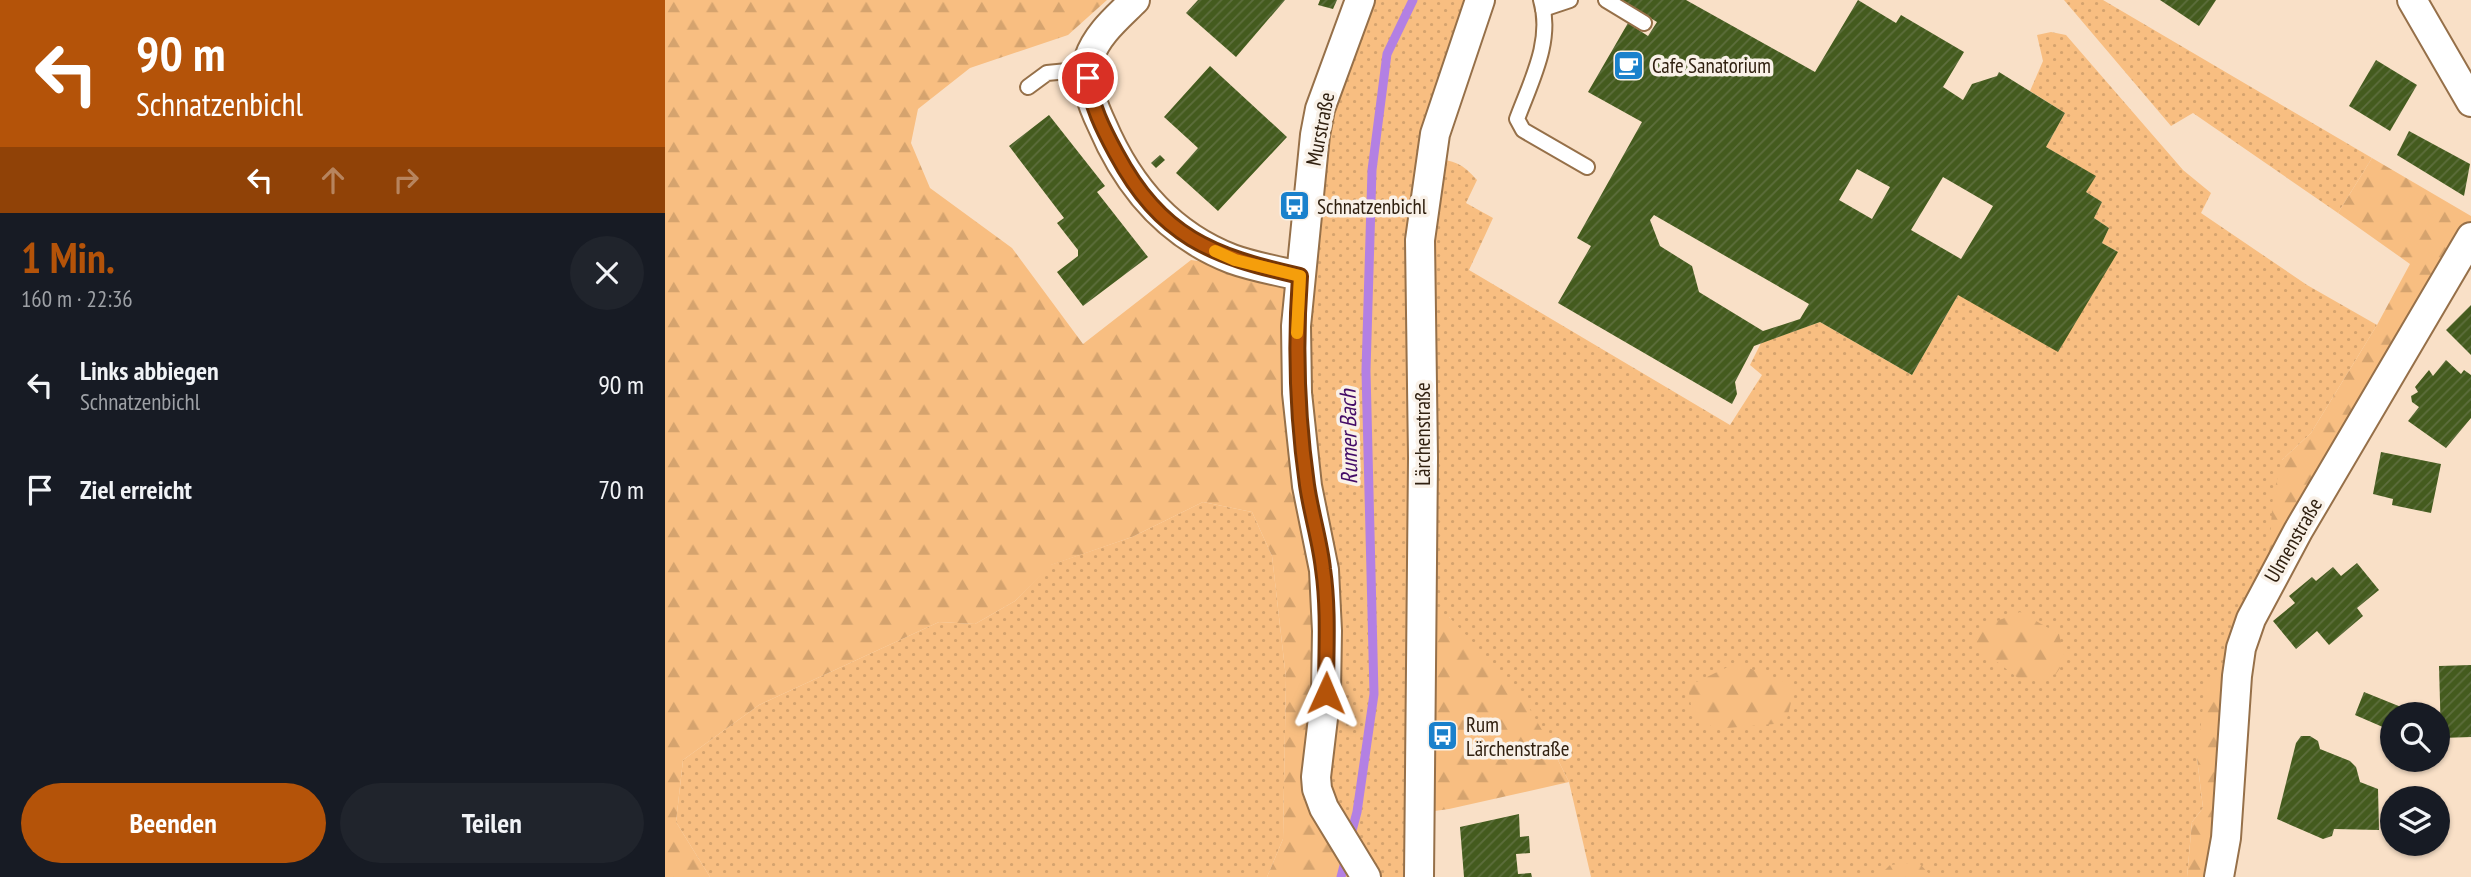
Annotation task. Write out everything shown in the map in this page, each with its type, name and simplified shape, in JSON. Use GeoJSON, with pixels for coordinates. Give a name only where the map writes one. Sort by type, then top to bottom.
{"type":"FeatureCollection","features":[{"type":"Feature","properties":{"kind":"street"},"geometry":{"type":"LineString","coordinates":[[1135,0],[1097,40],[1088,60],[1091,97],[1105,134],[1131,179],[1163,218],[1194,241],[1235,260],[1300,276]]}},
{"type":"Feature","properties":{"kind":"street","name":"Murstraße"},"geometry":{"type":"LineString","coordinates":[[1360,0],[1320,109],[1296,326],[1297,393],[1307,486],[1324,570],[1326,693],[1315,777],[1325,808],[1365,875]]}},
{"type":"Feature","properties":{"kind":"street","name":"Lärchenstraße"},"geometry":{"type":"LineString","coordinates":[[1419,877],[1423,458],[1420,240],[1435,134],[1481,0]]}},
{"type":"Feature","properties":{"kind":"street"},"geometry":{"type":"LineString","coordinates":[[2412,0],[2471,102]]}},
{"type":"Feature","properties":{"kind":"street","name":"Ulmenstraße"},"geometry":{"type":"LineString","coordinates":[[2219,877],[2226,838],[2237,676],[2241,648],[2251,619],[2298,531],[2471,237]]}},
{"type":"Feature","properties":{"kind":"lane"},"geometry":{"type":"LineString","coordinates":[[1570,0],[1542,5],[1544,44],[1517,120],[1523,130],[1587,167]]}},
{"type":"Feature","properties":{"kind":"lane"},"geometry":{"type":"LineString","coordinates":[[1607,0],[1644,23]]}},
{"type":"Feature","properties":{"kind":"lane"},"geometry":{"type":"LineString","coordinates":[[1028,88],[1047,73],[1088,69]]}},
{"type":"Feature","properties":{"kind":"green space"},"geometry":{"type":"Polygon","coordinates":[[[665,0],[1107,0],[1068,35],[970,68],[918,109],[911,143],[930,188],[1012,248],[1083,344],[1191,260],[1300,276],[1324,570],[1316,765],[1366,877],[1267,877],[1283,839],[1286,678],[1272,556],[1252,512],[1203,502],[1132,537],[1051,565],[1015,601],[975,624],[939,622],[759,705],[683,760],[676,822],[710,877],[665,877],[665,0]]]}},
{"type":"Feature","properties":{"kind":"green space"},"geometry":{"type":"Polygon","coordinates":[[[1360,0],[1480,0],[1432,158],[1462,166],[1472,174],[1477,180],[1466,203],[1493,218],[1469,270],[1730,425],[1762,375],[1750,365],[1761,343],[1820,322],[1912,375],[1958,295],[2118,252],[2102,243],[2109,228],[2094,218],[2102,202],[2086,192],[2095,176],[2046,147],[2065,113],[2030,91],[2043,61],[2037,35],[2051,32],[2066,35],[2183,170],[2211,193],[2201,213],[2307,285],[2377,325],[2311,433],[2282,460],[2282,560],[2197,758],[2203,808],[2192,822],[2187,877],[1591,877],[1569,782],[1550,744],[1449,617],[1419,877],[1366,877],[1324,808],[1297,393],[1315,135],[1360,0]]]}},
{"type":"Feature","properties":{"kind":"green space"},"geometry":{"type":"Polygon","coordinates":[[[2064,0],[2103,0],[2372,158],[2338,213],[2193,113],[2171,126],[2064,0]]]}},
{"type":"Feature","properties":{"kind":"green space"},"geometry":{"type":"Polygon","coordinates":[[[2372,158],[2471,216],[2471,237],[2282,560],[2269,553],[2273,496],[2282,460],[2311,433],[2377,325],[2410,264],[2338,213],[2372,158]]]}},
{"type":"Feature","properties":{"kind":"green space"},"geometry":{"type":"Polygon","coordinates":[[[1203,502],[1252,512],[1272,556],[1286,678],[1283,839],[1267,877],[710,877],[676,822],[683,760],[759,705],[939,622],[975,624],[1015,601],[1050,565],[1132,537],[1203,502]]]}},
{"type":"Feature","properties":{"kind":"green space"},"geometry":{"type":"Polygon","coordinates":[[[2020,612],[2059,634],[2065,660],[2056,674],[2022,681],[1975,645],[1979,628],[2020,612]]]}},
{"type":"Feature","properties":{"kind":"green space"},"geometry":{"type":"Polygon","coordinates":[[[1449,617],[1520,692],[1569,782],[1420,813],[1421,619],[1449,617]]]}},
{"type":"Feature","properties":{"kind":"green space"},"geometry":{"type":"Polygon","coordinates":[[[1736,663],[1795,686],[1786,723],[1715,729],[1692,712],[1688,686],[1736,663]]]}},
{"type":"Feature","properties":{"kind":"green space"},"geometry":{"type":"Polygon","coordinates":[[[2223,677],[2219,877],[2187,877],[2192,822],[2203,808],[2197,758],[2206,681],[2223,677]]]}},
{"type":"Feature","properties":{"kind":"green space"},"geometry":{"type":"Polygon","coordinates":[[[1918,862],[1932,877],[1878,877],[1890,865],[1918,862]]]}},
{"type":"Feature","properties":{"kind":"building"},"geometry":{"type":"Polygon","coordinates":[[[1198,0],[1285,0],[1236,57],[1186,13],[1198,0]]]}},
{"type":"Feature","properties":{"kind":"building"},"geometry":{"type":"Polygon","coordinates":[[[1320,0],[1337,0],[1333,9],[1318,5],[1320,0]]]}},
{"type":"Feature","properties":{"kind":"building"},"geometry":{"type":"Polygon","coordinates":[[[1621,0],[1686,0],[1815,72],[1858,0],[1896,23],[1901,15],[1964,52],[1943,87],[1963,100],[1972,84],[1997,76],[1999,72],[2065,113],[2046,147],[2096,176],[2086,192],[2102,202],[2094,218],[2109,228],[2102,243],[2118,252],[2058,352],[1958,295],[1912,375],[1820,322],[1754,346],[1735,382],[1737,394],[1732,404],[1558,303],[1591,246],[1577,238],[1642,122],[1588,92],[1628,23],[1648,36],[1657,22],[1621,0]],[[1857,169],[1839,200],[1872,219],[1890,187],[1857,169]],[[1943,177],[1911,230],[1961,259],[1993,206],[1943,177]],[[1654,215],[1650,220],[1660,246],[1692,266],[1699,292],[1763,331],[1800,319],[1809,304],[1654,215]]]}},
{"type":"Feature","properties":{"kind":"building"},"geometry":{"type":"Polygon","coordinates":[[[2160,0],[2216,0],[2199,26],[2160,0]]]}},
{"type":"Feature","properties":{"kind":"building"},"geometry":{"type":"Polygon","coordinates":[[[2376,60],[2417,85],[2390,131],[2349,106],[2376,60]]]}},
{"type":"Feature","properties":{"kind":"building"},"geometry":{"type":"Polygon","coordinates":[[[1210,66],[1287,137],[1218,211],[1176,173],[1198,148],[1164,117],[1210,66]]]}},
{"type":"Feature","properties":{"kind":"building"},"geometry":{"type":"Polygon","coordinates":[[[1049,115],[1105,186],[1097,192],[1148,257],[1083,306],[1057,272],[1078,256],[1078,250],[1057,223],[1064,218],[1009,146],[1049,115]]]}},
{"type":"Feature","properties":{"kind":"building"},"geometry":{"type":"Polygon","coordinates":[[[2409,131],[2470,164],[2464,196],[2397,155],[2409,131]]]}},
{"type":"Feature","properties":{"kind":"building"},"geometry":{"type":"Polygon","coordinates":[[[1160,155],[1165,160],[1156,168],[1151,163],[1160,155]]]}},
{"type":"Feature","properties":{"kind":"building"},"geometry":{"type":"Polygon","coordinates":[[[2471,305],[2471,355],[2446,330],[2471,305]]]}},
{"type":"Feature","properties":{"kind":"building"},"geometry":{"type":"Polygon","coordinates":[[[2446,360],[2461,374],[2464,370],[2471,375],[2471,418],[2446,448],[2408,421],[2419,407],[2412,402],[2411,396],[2418,392],[2415,387],[2429,370],[2433,376],[2446,360]]]}},
{"type":"Feature","properties":{"kind":"building"},"geometry":{"type":"Polygon","coordinates":[[[2381,452],[2441,464],[2431,513],[2392,505],[2393,499],[2373,494],[2381,452]]]}},
{"type":"Feature","properties":{"kind":"building"},"geometry":{"type":"Polygon","coordinates":[[[2357,563],[2379,590],[2357,608],[2363,616],[2329,645],[2317,631],[2296,649],[2273,621],[2295,603],[2289,596],[2312,577],[2316,581],[2333,567],[2341,576],[2357,563]]]}},
{"type":"Feature","properties":{"kind":"building"},"geometry":{"type":"Polygon","coordinates":[[[2471,665],[2471,737],[2450,738],[2450,702],[2440,702],[2439,666],[2471,665]]]}},
{"type":"Feature","properties":{"kind":"building"},"geometry":{"type":"Polygon","coordinates":[[[2364,692],[2389,702],[2380,702],[2380,726],[2355,715],[2364,692]]]}},
{"type":"Feature","properties":{"kind":"building"},"geometry":{"type":"Polygon","coordinates":[[[2301,736],[2310,736],[2318,741],[2320,749],[2350,761],[2356,767],[2360,782],[2378,789],[2379,830],[2334,829],[2332,836],[2323,839],[2277,819],[2296,743],[2301,736]]]}},
{"type":"Feature","properties":{"kind":"building"},"geometry":{"type":"Polygon","coordinates":[[[1519,814],[1520,837],[1529,836],[1530,853],[1516,854],[1518,874],[1531,873],[1532,877],[1464,877],[1460,827],[1519,814]]]}},
{"type":"Feature","properties":{"kind":"waterway","name":"Rumer Bach"},"geometry":{"type":"LineString","coordinates":[[1350,838],[1357,812],[1374,694],[1366,371],[1372,170],[1387,54],[1413,0]]}},
{"type":"Feature","properties":{"kind":"waterway","name":"Rumer Bach"},"geometry":{"type":"LineString","coordinates":[[1341,877],[1346,858]]}},
{"type":"Feature","properties":{"kind":"slow traffic"},"geometry":{"type":"LineString","coordinates":[[1215,251],[1235,260],[1300,276],[1297,333]]}},
{"type":"Feature","properties":{"kind":"place","name":"Cafe Sanatorium"},"geometry":{"type":"Point","coordinates":[1629,65]}},
{"type":"Feature","properties":{"kind":"place","name":"Schnatzenbichl"},"geometry":{"type":"Point","coordinates":[1294,206]}},
{"type":"Feature","properties":{"kind":"place","name":"Rum Lärchenstraße"},"geometry":{"type":"Point","coordinates":[1443,736]}},
{"type":"Feature","properties":{"kind":"route"},"geometry":{"type":"LineString","coordinates":[[1088,78],[1091,97],[1105,134],[1131,179],[1163,218],[1204,247],[1235,260],[1300,276],[1296,326],[1297,393],[1307,486],[1324,570],[1326,693]]}}]}
